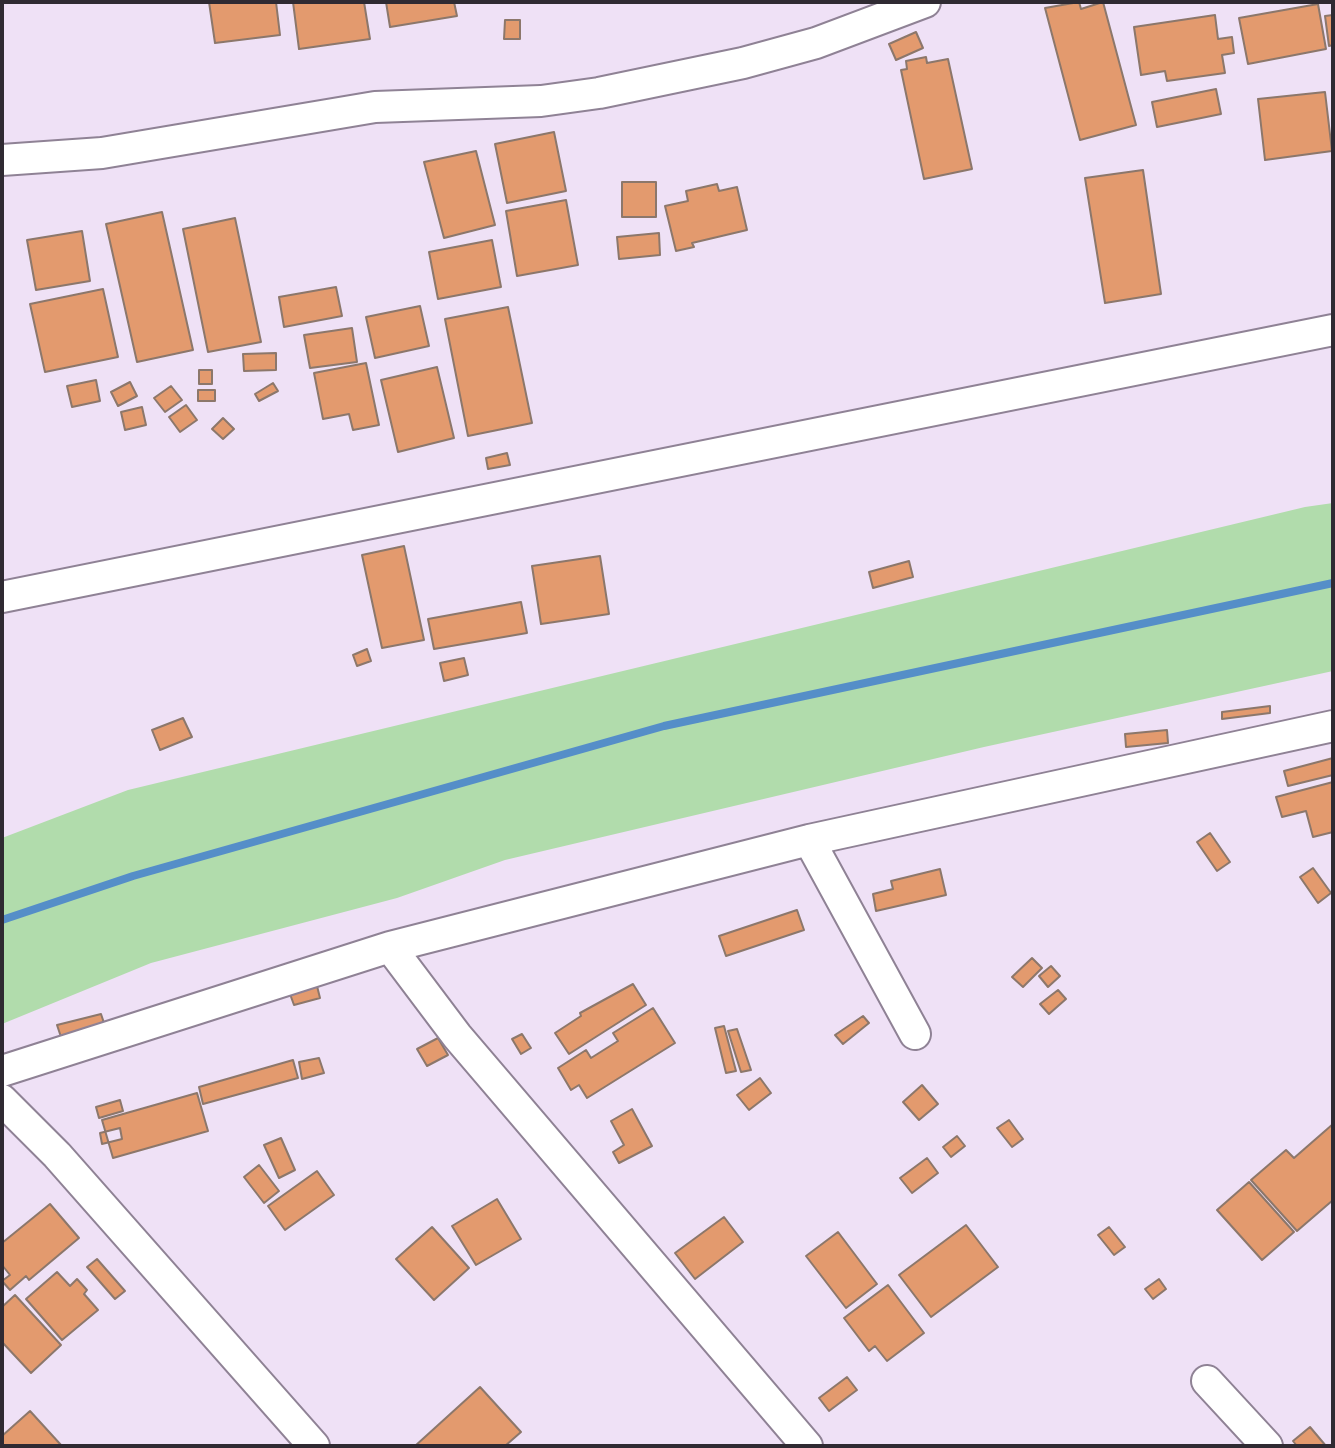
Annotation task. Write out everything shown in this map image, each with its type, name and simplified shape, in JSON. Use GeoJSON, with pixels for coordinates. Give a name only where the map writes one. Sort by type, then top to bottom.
{"type":"FeatureCollection","features":[{"type":"Feature","properties":{"kind":"street"},"geometry":{"type":"LineString","coordinates":[[2,160],[102,153],[375,107],[541,101],[599,93],[743,63],[816,43],[925,2]]}},
{"type":"Feature","properties":{"kind":"street"},"geometry":{"type":"LineString","coordinates":[[2,597],[1333,330]]}},
{"type":"Feature","properties":{"kind":"street"},"geometry":{"type":"LineString","coordinates":[[2,1071],[390,947],[809,840],[1333,726]]}},
{"type":"Feature","properties":{"kind":"street"},"geometry":{"type":"LineString","coordinates":[[809,840],[915,1034]]}},
{"type":"Feature","properties":{"kind":"street"},"geometry":{"type":"LineString","coordinates":[[390,947],[457,1036],[807,1446]]}},
{"type":"Feature","properties":{"kind":"street"},"geometry":{"type":"LineString","coordinates":[[2,1100],[57,1155],[314,1446]]}},
{"type":"Feature","properties":{"kind":"street"},"geometry":{"type":"LineString","coordinates":[[1207,1381],[1267,1446]]}},
{"type":"Feature","properties":{"kind":"green space"},"geometry":{"type":"Polygon","coordinates":[[[1333,503],[1333,671],[984,747],[505,860],[397,898],[151,963],[2,1024],[2,838],[128,790],[1305,507],[1333,503]]]}},
{"type":"Feature","properties":{"kind":"building"},"geometry":{"type":"Polygon","coordinates":[[[209,2],[276,2],[280,35],[215,43],[209,2]]]}},
{"type":"Feature","properties":{"kind":"building"},"geometry":{"type":"Polygon","coordinates":[[[293,2],[364,2],[370,39],[299,49],[293,2]]]}},
{"type":"Feature","properties":{"kind":"building"},"geometry":{"type":"Polygon","coordinates":[[[386,2],[454,2],[457,16],[390,27],[386,2]]]}},
{"type":"Feature","properties":{"kind":"building"},"geometry":{"type":"Polygon","coordinates":[[[1079,2],[1081,9],[1103,2],[1136,125],[1080,140],[1045,8],[1079,2]]]}},
{"type":"Feature","properties":{"kind":"building"},"geometry":{"type":"Polygon","coordinates":[[[1318,4],[1326,49],[1248,64],[1239,18],[1318,4]]]}},
{"type":"Feature","properties":{"kind":"building"},"geometry":{"type":"Polygon","coordinates":[[[1215,15],[1218,39],[1232,37],[1234,53],[1222,55],[1225,73],[1167,81],[1165,71],[1141,75],[1134,27],[1215,15]]]}},
{"type":"Feature","properties":{"kind":"building"},"geometry":{"type":"Polygon","coordinates":[[[1333,15],[1333,45],[1329,46],[1325,16],[1333,15]]]}},
{"type":"Feature","properties":{"kind":"building"},"geometry":{"type":"Polygon","coordinates":[[[505,20],[520,20],[520,39],[504,39],[505,20]]]}},
{"type":"Feature","properties":{"kind":"building"},"geometry":{"type":"Polygon","coordinates":[[[916,32],[923,48],[896,60],[889,44],[916,32]]]}},
{"type":"Feature","properties":{"kind":"building"},"geometry":{"type":"Polygon","coordinates":[[[926,57],[927,63],[948,59],[972,169],[924,179],[901,70],[907,69],[906,61],[926,57]]]}},
{"type":"Feature","properties":{"kind":"building"},"geometry":{"type":"Polygon","coordinates":[[[1216,89],[1221,114],[1157,127],[1152,102],[1216,89]]]}},
{"type":"Feature","properties":{"kind":"building"},"geometry":{"type":"Polygon","coordinates":[[[1325,92],[1332,151],[1265,160],[1258,99],[1325,92]]]}},
{"type":"Feature","properties":{"kind":"building"},"geometry":{"type":"Polygon","coordinates":[[[554,132],[566,191],[507,203],[495,144],[554,132]]]}},
{"type":"Feature","properties":{"kind":"building"},"geometry":{"type":"Polygon","coordinates":[[[476,151],[495,225],[444,238],[424,162],[476,151]]]}},
{"type":"Feature","properties":{"kind":"building"},"geometry":{"type":"Polygon","coordinates":[[[1143,170],[1161,294],[1105,303],[1085,178],[1143,170]]]}},
{"type":"Feature","properties":{"kind":"building"},"geometry":{"type":"Polygon","coordinates":[[[622,182],[656,182],[656,217],[622,217],[622,182]]]}},
{"type":"Feature","properties":{"kind":"building"},"geometry":{"type":"Polygon","coordinates":[[[717,184],[719,191],[737,187],[747,230],[692,243],[694,247],[676,251],[665,206],[688,201],[686,191],[717,184]]]}},
{"type":"Feature","properties":{"kind":"building"},"geometry":{"type":"Polygon","coordinates":[[[566,200],[578,265],[517,276],[506,211],[566,200]]]}},
{"type":"Feature","properties":{"kind":"building"},"geometry":{"type":"Polygon","coordinates":[[[162,212],[193,350],[137,362],[106,224],[162,212]]]}},
{"type":"Feature","properties":{"kind":"building"},"geometry":{"type":"Polygon","coordinates":[[[235,218],[261,342],[208,352],[183,229],[235,218]]]}},
{"type":"Feature","properties":{"kind":"building"},"geometry":{"type":"Polygon","coordinates":[[[82,231],[90,281],[36,290],[27,240],[82,231]]]}},
{"type":"Feature","properties":{"kind":"building"},"geometry":{"type":"Polygon","coordinates":[[[659,233],[660,255],[619,259],[617,237],[659,233]]]}},
{"type":"Feature","properties":{"kind":"building"},"geometry":{"type":"Polygon","coordinates":[[[492,240],[501,287],[438,299],[429,252],[492,240]]]}},
{"type":"Feature","properties":{"kind":"building"},"geometry":{"type":"Polygon","coordinates":[[[336,287],[342,316],[284,327],[279,297],[336,287]]]}},
{"type":"Feature","properties":{"kind":"building"},"geometry":{"type":"Polygon","coordinates":[[[103,289],[118,357],[45,372],[30,304],[103,289]]]}},
{"type":"Feature","properties":{"kind":"building"},"geometry":{"type":"Polygon","coordinates":[[[420,306],[429,346],[375,358],[366,317],[420,306]]]}},
{"type":"Feature","properties":{"kind":"building"},"geometry":{"type":"Polygon","coordinates":[[[508,307],[532,423],[468,436],[445,319],[508,307]]]}},
{"type":"Feature","properties":{"kind":"building"},"geometry":{"type":"Polygon","coordinates":[[[352,328],[357,362],[310,368],[304,335],[352,328]]]}},
{"type":"Feature","properties":{"kind":"building"},"geometry":{"type":"Polygon","coordinates":[[[276,353],[276,370],[244,371],[243,354],[276,353]]]}},
{"type":"Feature","properties":{"kind":"building"},"geometry":{"type":"Polygon","coordinates":[[[366,363],[379,425],[353,430],[349,414],[323,419],[314,373],[366,363]]]}},
{"type":"Feature","properties":{"kind":"building"},"geometry":{"type":"Polygon","coordinates":[[[437,367],[454,438],[398,452],[381,380],[437,367]]]}},
{"type":"Feature","properties":{"kind":"building"},"geometry":{"type":"Polygon","coordinates":[[[199,370],[212,370],[212,384],[199,384],[199,370]]]}},
{"type":"Feature","properties":{"kind":"building"},"geometry":{"type":"Polygon","coordinates":[[[96,380],[100,401],[72,407],[67,386],[96,380]]]}},
{"type":"Feature","properties":{"kind":"building"},"geometry":{"type":"Polygon","coordinates":[[[130,382],[137,396],[118,406],[111,392],[130,382]]]}},
{"type":"Feature","properties":{"kind":"building"},"geometry":{"type":"Polygon","coordinates":[[[273,383],[278,391],[259,401],[255,394],[273,383]]]}},
{"type":"Feature","properties":{"kind":"building"},"geometry":{"type":"Polygon","coordinates":[[[171,386],[182,400],[165,412],[154,398],[171,386]]]}},
{"type":"Feature","properties":{"kind":"building"},"geometry":{"type":"Polygon","coordinates":[[[198,390],[215,390],[215,401],[198,401],[198,390]]]}},
{"type":"Feature","properties":{"kind":"building"},"geometry":{"type":"Polygon","coordinates":[[[186,405],[197,420],[180,432],[169,417],[186,405]]]}},
{"type":"Feature","properties":{"kind":"building"},"geometry":{"type":"Polygon","coordinates":[[[142,407],[146,425],[125,430],[121,412],[142,407]]]}},
{"type":"Feature","properties":{"kind":"building"},"geometry":{"type":"Polygon","coordinates":[[[223,418],[234,429],[223,439],[212,429],[223,418]]]}},
{"type":"Feature","properties":{"kind":"building"},"geometry":{"type":"Polygon","coordinates":[[[507,453],[510,465],[488,469],[486,458],[507,453]]]}},
{"type":"Feature","properties":{"kind":"building"},"geometry":{"type":"Polygon","coordinates":[[[404,546],[424,640],[382,648],[362,555],[404,546]]]}},
{"type":"Feature","properties":{"kind":"building"},"geometry":{"type":"Polygon","coordinates":[[[600,556],[609,614],[541,624],[532,566],[600,556]]]}},
{"type":"Feature","properties":{"kind":"building"},"geometry":{"type":"Polygon","coordinates":[[[909,561],[913,577],[873,588],[869,572],[909,561]]]}},
{"type":"Feature","properties":{"kind":"building"},"geometry":{"type":"Polygon","coordinates":[[[521,602],[527,633],[434,649],[428,619],[521,602]]]}},
{"type":"Feature","properties":{"kind":"building"},"geometry":{"type":"Polygon","coordinates":[[[367,649],[371,661],[357,666],[353,655],[367,649]]]}},
{"type":"Feature","properties":{"kind":"building"},"geometry":{"type":"Polygon","coordinates":[[[464,658],[468,675],[444,681],[440,663],[464,658]]]}},
{"type":"Feature","properties":{"kind":"building"},"geometry":{"type":"Polygon","coordinates":[[[1270,706],[1270,713],[1222,719],[1222,712],[1270,706]]]}},
{"type":"Feature","properties":{"kind":"building"},"geometry":{"type":"Polygon","coordinates":[[[183,718],[192,737],[160,750],[152,730],[183,718]]]}},
{"type":"Feature","properties":{"kind":"building"},"geometry":{"type":"Polygon","coordinates":[[[1167,730],[1168,743],[1126,747],[1125,734],[1167,730]]]}},
{"type":"Feature","properties":{"kind":"building"},"geometry":{"type":"Polygon","coordinates":[[[1333,758],[1333,775],[1288,786],[1284,771],[1333,758]]]}},
{"type":"Feature","properties":{"kind":"building"},"geometry":{"type":"Polygon","coordinates":[[[1333,782],[1333,832],[1313,837],[1306,811],[1282,817],[1276,797],[1333,782]]]}},
{"type":"Feature","properties":{"kind":"building"},"geometry":{"type":"Polygon","coordinates":[[[1210,833],[1230,862],[1217,871],[1197,842],[1210,833]]]}},
{"type":"Feature","properties":{"kind":"building"},"geometry":{"type":"Polygon","coordinates":[[[1313,868],[1331,893],[1318,903],[1300,877],[1313,868]]]}},
{"type":"Feature","properties":{"kind":"building"},"geometry":{"type":"Polygon","coordinates":[[[940,869],[946,895],[876,911],[873,894],[893,889],[891,881],[940,869]]]}},
{"type":"Feature","properties":{"kind":"building"},"geometry":{"type":"Polygon","coordinates":[[[797,910],[804,930],[726,956],[719,936],[797,910]]]}},
{"type":"Feature","properties":{"kind":"building"},"geometry":{"type":"Polygon","coordinates":[[[1032,958],[1042,968],[1023,987],[1012,977],[1032,958]]]}},
{"type":"Feature","properties":{"kind":"building"},"geometry":{"type":"Polygon","coordinates":[[[1051,966],[1060,976],[1048,987],[1039,976],[1051,966]]]}},
{"type":"Feature","properties":{"kind":"building"},"geometry":{"type":"Polygon","coordinates":[[[633,984],[646,1005],[569,1054],[555,1033],[581,1016],[580,1013],[633,984]]]}},
{"type":"Feature","properties":{"kind":"building"},"geometry":{"type":"Polygon","coordinates":[[[317,986],[320,998],[294,1005],[290,994],[317,986]]]}},
{"type":"Feature","properties":{"kind":"building"},"geometry":{"type":"Polygon","coordinates":[[[1058,990],[1066,999],[1049,1014],[1040,1004],[1058,990]]]}},
{"type":"Feature","properties":{"kind":"building"},"geometry":{"type":"Polygon","coordinates":[[[653,1008],[675,1043],[587,1098],[579,1085],[571,1090],[558,1068],[586,1050],[591,1058],[618,1041],[613,1033],[653,1008]]]}},
{"type":"Feature","properties":{"kind":"building"},"geometry":{"type":"Polygon","coordinates":[[[101,1014],[105,1026],[61,1037],[57,1025],[101,1014]]]}},
{"type":"Feature","properties":{"kind":"building"},"geometry":{"type":"Polygon","coordinates":[[[863,1016],[869,1023],[843,1044],[835,1035],[863,1016]]]}},
{"type":"Feature","properties":{"kind":"building"},"geometry":{"type":"Polygon","coordinates":[[[724,1026],[736,1071],[726,1073],[715,1028],[724,1026]]]}},
{"type":"Feature","properties":{"kind":"building"},"geometry":{"type":"Polygon","coordinates":[[[737,1029],[751,1070],[741,1072],[728,1031],[737,1029]]]}},
{"type":"Feature","properties":{"kind":"building"},"geometry":{"type":"Polygon","coordinates":[[[522,1034],[531,1048],[521,1054],[512,1039],[522,1034]]]}},
{"type":"Feature","properties":{"kind":"building"},"geometry":{"type":"Polygon","coordinates":[[[438,1038],[448,1055],[427,1066],[417,1049],[438,1038]]]}},
{"type":"Feature","properties":{"kind":"building"},"geometry":{"type":"Polygon","coordinates":[[[319,1058],[324,1073],[302,1079],[299,1062],[319,1058]]]}},
{"type":"Feature","properties":{"kind":"building"},"geometry":{"type":"Polygon","coordinates":[[[293,1060],[298,1078],[203,1104],[199,1087],[293,1060]]]}},
{"type":"Feature","properties":{"kind":"building"},"geometry":{"type":"Polygon","coordinates":[[[760,1078],[771,1093],[749,1110],[737,1095],[760,1078]]]}},
{"type":"Feature","properties":{"kind":"building"},"geometry":{"type":"Polygon","coordinates":[[[922,1085],[938,1104],[919,1120],[903,1102],[922,1085]]]}},
{"type":"Feature","properties":{"kind":"building"},"geometry":{"type":"Polygon","coordinates":[[[197,1093],[208,1131],[113,1158],[102,1120],[197,1093]]]}},
{"type":"Feature","properties":{"kind":"building"},"geometry":{"type":"Polygon","coordinates":[[[120,1100],[123,1111],[99,1118],[96,1107],[120,1100]]]}},
{"type":"Feature","properties":{"kind":"building"},"geometry":{"type":"Polygon","coordinates":[[[632,1109],[652,1146],[619,1163],[613,1152],[624,1145],[611,1121],[632,1109]]]}},
{"type":"Feature","properties":{"kind":"building"},"geometry":{"type":"Polygon","coordinates":[[[1009,1120],[1023,1139],[1012,1147],[997,1128],[1009,1120]]]}},
{"type":"Feature","properties":{"kind":"building"},"geometry":{"type":"Polygon","coordinates":[[[1333,1124],[1333,1200],[1297,1231],[1251,1180],[1286,1150],[1294,1158],[1333,1124]]]}},
{"type":"Feature","properties":{"kind":"building"},"geometry":{"type":"Polygon","coordinates":[[[120,1128],[122,1139],[102,1144],[100,1133],[120,1128]]]}},
{"type":"Feature","properties":{"kind":"building"},"geometry":{"type":"Polygon","coordinates":[[[957,1136],[965,1146],[951,1157],[943,1147],[957,1136]]]}},
{"type":"Feature","properties":{"kind":"building"},"geometry":{"type":"Polygon","coordinates":[[[281,1138],[295,1170],[279,1178],[264,1145],[281,1138]]]}},
{"type":"Feature","properties":{"kind":"building"},"geometry":{"type":"Polygon","coordinates":[[[927,1158],[938,1173],[912,1193],[900,1178],[927,1158]]]}},
{"type":"Feature","properties":{"kind":"building"},"geometry":{"type":"Polygon","coordinates":[[[259,1165],[279,1191],[264,1203],[244,1177],[259,1165]]]}},
{"type":"Feature","properties":{"kind":"building"},"geometry":{"type":"Polygon","coordinates":[[[317,1171],[334,1195],[285,1230],[268,1206],[317,1171]]]}},
{"type":"Feature","properties":{"kind":"building"},"geometry":{"type":"Polygon","coordinates":[[[1249,1182],[1294,1232],[1262,1260],[1217,1210],[1249,1182]]]}},
{"type":"Feature","properties":{"kind":"building"},"geometry":{"type":"Polygon","coordinates":[[[497,1199],[521,1239],[476,1265],[452,1226],[497,1199]]]}},
{"type":"Feature","properties":{"kind":"building"},"geometry":{"type":"Polygon","coordinates":[[[50,1204],[79,1238],[29,1280],[26,1276],[10,1290],[2,1281],[10,1275],[2,1265],[2,1243],[50,1204]]]}},
{"type":"Feature","properties":{"kind":"building"},"geometry":{"type":"Polygon","coordinates":[[[724,1217],[743,1242],[695,1279],[675,1253],[724,1217]]]}},
{"type":"Feature","properties":{"kind":"building"},"geometry":{"type":"Polygon","coordinates":[[[966,1225],[998,1267],[931,1317],[899,1275],[966,1225]]]}},
{"type":"Feature","properties":{"kind":"building"},"geometry":{"type":"Polygon","coordinates":[[[432,1227],[469,1268],[434,1300],[396,1259],[432,1227]]]}},
{"type":"Feature","properties":{"kind":"building"},"geometry":{"type":"Polygon","coordinates":[[[1109,1227],[1125,1247],[1114,1255],[1098,1235],[1109,1227]]]}},
{"type":"Feature","properties":{"kind":"building"},"geometry":{"type":"Polygon","coordinates":[[[838,1232],[877,1284],[846,1308],[806,1256],[838,1232]]]}},
{"type":"Feature","properties":{"kind":"building"},"geometry":{"type":"Polygon","coordinates":[[[97,1259],[125,1291],[115,1299],[87,1267],[97,1259]]]}},
{"type":"Feature","properties":{"kind":"building"},"geometry":{"type":"Polygon","coordinates":[[[57,1272],[70,1286],[77,1279],[87,1290],[84,1294],[98,1310],[62,1340],[26,1299],[57,1272]]]}},
{"type":"Feature","properties":{"kind":"building"},"geometry":{"type":"Polygon","coordinates":[[[1159,1279],[1166,1289],[1153,1299],[1145,1289],[1159,1279]]]}},
{"type":"Feature","properties":{"kind":"building"},"geometry":{"type":"Polygon","coordinates":[[[888,1285],[924,1333],[887,1361],[875,1346],[869,1351],[844,1318],[888,1285]]]}},
{"type":"Feature","properties":{"kind":"building"},"geometry":{"type":"Polygon","coordinates":[[[15,1295],[61,1345],[31,1373],[2,1342],[2,1307],[15,1295]]]}},
{"type":"Feature","properties":{"kind":"building"},"geometry":{"type":"Polygon","coordinates":[[[847,1377],[857,1390],[829,1411],[819,1398],[847,1377]]]}},
{"type":"Feature","properties":{"kind":"building"},"geometry":{"type":"Polygon","coordinates":[[[480,1387],[521,1432],[505,1446],[415,1446],[480,1387]]]}},
{"type":"Feature","properties":{"kind":"building"},"geometry":{"type":"Polygon","coordinates":[[[30,1411],[61,1446],[2,1446],[2,1436],[30,1411]]]}},
{"type":"Feature","properties":{"kind":"building"},"geometry":{"type":"Polygon","coordinates":[[[1310,1427],[1326,1446],[1297,1446],[1293,1441],[1310,1427]]]}},
{"type":"Feature","properties":{"kind":"waterway"},"geometry":{"type":"LineString","coordinates":[[2,920],[133,876],[664,726],[1333,583]]}}]}
